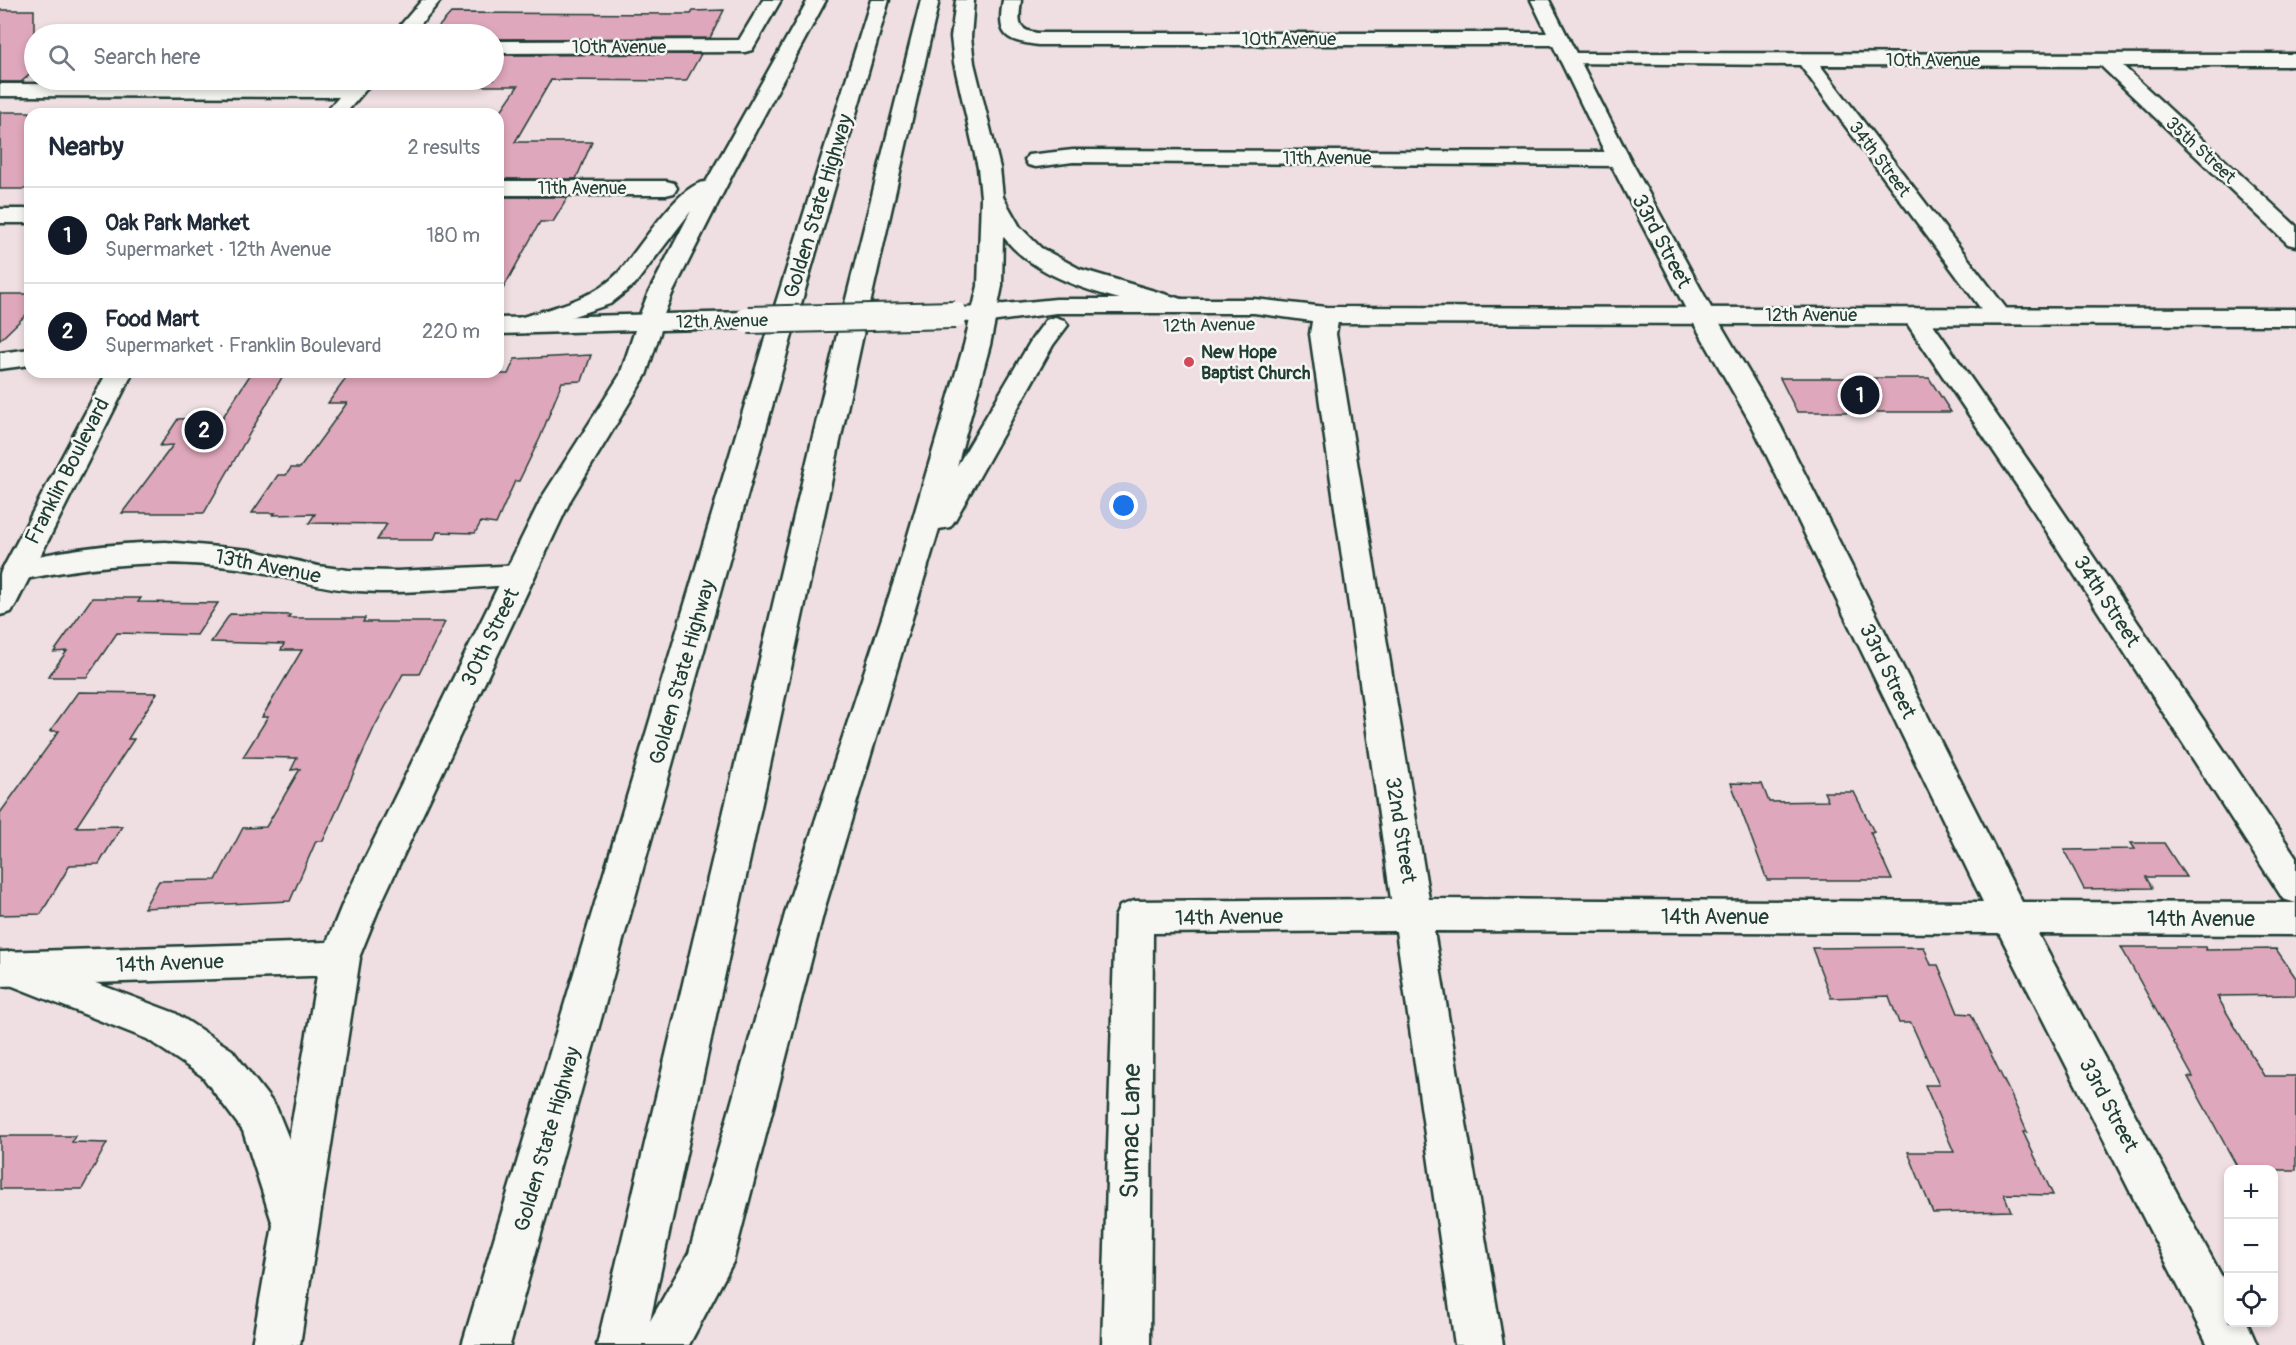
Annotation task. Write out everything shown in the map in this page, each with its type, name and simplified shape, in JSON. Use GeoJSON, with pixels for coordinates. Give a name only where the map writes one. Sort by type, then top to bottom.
{"type":"FeatureCollection","features":[{"type":"Feature","properties":{"kind":"main road"},"geometry":{"type":"LineString","coordinates":[[411,24],[432,0]]}},
{"type":"Feature","properties":{"kind":"main road","name":"10th Avenue"},"geometry":{"type":"LineString","coordinates":[[504,47],[745,46],[772,0]]}},
{"type":"Feature","properties":{"kind":"main road","name":"30th Street"},"geometry":{"type":"LineString","coordinates":[[276,1345],[340,958],[362,903],[555,500],[633,375],[644,350],[650,322],[660,294],[722,173],[817,0]]}},
{"type":"Feature","properties":{"kind":"main road","name":"Golden State Highway"},"geometry":{"type":"LineString","coordinates":[[486,1345],[781,328],[880,0]]}},
{"type":"Feature","properties":{"kind":"main road"},"geometry":{"type":"LineString","coordinates":[[621,1345],[850,335],[930,0]]}},
{"type":"Feature","properties":{"kind":"main road"},"geometry":{"type":"LineString","coordinates":[[663,1345],[710,1262],[806,907],[913,569],[977,345],[990,286],[992,197],[989,168],[964,63],[961,37],[964,0]]}},
{"type":"Feature","properties":{"kind":"main road","name":"10th Avenue"},"geometry":{"type":"LineString","coordinates":[[1012,0],[1010,14],[1012,30],[1019,37],[1038,39],[1559,39]]}},
{"type":"Feature","properties":{"kind":"main road","name":"33rd Street"},"geometry":{"type":"LineString","coordinates":[[1540,0],[1618,159],[1702,315],[1766,425],[2010,917],[2233,1345]]}},
{"type":"Feature","properties":{"kind":"main road","name":"10th Avenue"},"geometry":{"type":"LineString","coordinates":[[1569,59],[2296,60]]}},
{"type":"Feature","properties":{"kind":"main road","name":"34th Street"},"geometry":{"type":"LineString","coordinates":[[1806,60],[1999,316]]}},
{"type":"Feature","properties":{"kind":"main road","name":"35th Street"},"geometry":{"type":"LineString","coordinates":[[2106,60],[2296,239]]}},
{"type":"Feature","properties":{"kind":"main road"},"geometry":{"type":"LineString","coordinates":[[0,90],[24,90]]}},
{"type":"Feature","properties":{"kind":"main road"},"geometry":{"type":"LineString","coordinates":[[339,108],[355,90]]}},
{"type":"Feature","properties":{"kind":"main road","name":"11th Avenue"},"geometry":{"type":"LineString","coordinates":[[1036,160],[1073,156],[1618,159]]}},
{"type":"Feature","properties":{"kind":"main road"},"geometry":{"type":"LineString","coordinates":[[510,326],[601,299],[626,279],[681,208],[722,173]]}},
{"type":"Feature","properties":{"kind":"main road","name":"11th Avenue"},"geometry":{"type":"LineString","coordinates":[[504,188],[666,188]]}},
{"type":"Feature","properties":{"kind":"main road"},"geometry":{"type":"LineString","coordinates":[[992,197],[1013,234],[1042,258],[1094,282],[1179,306]]}},
{"type":"Feature","properties":{"kind":"main road"},"geometry":{"type":"LineString","coordinates":[[0,216],[24,216]]}},
{"type":"Feature","properties":{"kind":"main road","name":"12th Avenue"},"geometry":{"type":"LineString","coordinates":[[510,326],[983,315],[1056,306],[1254,306],[1326,315],[2296,317]]}},
{"type":"Feature","properties":{"kind":"main road","name":"12th Avenue"},"geometry":{"type":"LineString","coordinates":[[983,315],[1055,325],[1260,325],[1326,315]]}},
{"type":"Feature","properties":{"kind":"main road","name":"32nd Street"},"geometry":{"type":"LineString","coordinates":[[1326,315],[1323,334],[1479,1345]]}},
{"type":"Feature","properties":{"kind":"main road","name":"34th Street"},"geometry":{"type":"LineString","coordinates":[[1915,316],[2041,501],[2296,888]]}},
{"type":"Feature","properties":{"kind":"main road"},"geometry":{"type":"LineString","coordinates":[[913,569],[1041,344],[1055,325]]}},
{"type":"Feature","properties":{"kind":"main road"},"geometry":{"type":"LineString","coordinates":[[0,361],[24,358]]}},
{"type":"Feature","properties":{"kind":"main road","name":"Franklin Boulevard"},"geometry":{"type":"LineString","coordinates":[[0,604],[117,378]]}},
{"type":"Feature","properties":{"kind":"main road","name":"13th Avenue"},"geometry":{"type":"LineString","coordinates":[[16,571],[75,559],[141,553],[214,555],[285,566],[323,577],[446,580],[488,575],[520,575]]}},
{"type":"Feature","properties":{"kind":"main road","name":"14th Avenue"},"geometry":{"type":"LineString","coordinates":[[1134,917],[1414,915],[2296,919]]}},
{"type":"Feature","properties":{"kind":"main road","name":"Sumac Lane"},"geometry":{"type":"LineString","coordinates":[[1126,1345],[1134,917]]}},
{"type":"Feature","properties":{"kind":"main road","name":"14th Avenue"},"geometry":{"type":"LineString","coordinates":[[5,968],[340,958]]}},
{"type":"Feature","properties":{"kind":"main road"},"geometry":{"type":"LineString","coordinates":[[5,968],[161,1026],[217,1063],[261,1121],[295,1223]]}},
{"type":"Feature","properties":{"kind":"building"},"geometry":{"type":"Polygon","coordinates":[[[0,10],[34,10],[34,24],[24,24],[24,79],[21,82],[0,82],[0,10]]]}},
{"type":"Feature","properties":{"kind":"building"},"geometry":{"type":"Polygon","coordinates":[[[724,10],[710,38],[504,39],[504,24],[441,24],[451,13],[691,14],[693,11],[724,10]]]}},
{"type":"Feature","properties":{"kind":"building"},"geometry":{"type":"Polygon","coordinates":[[[701,54],[686,81],[551,80],[515,142],[592,142],[576,179],[504,179],[503,108],[518,86],[504,86],[504,55],[701,54]]]}},
{"type":"Feature","properties":{"kind":"building"},"geometry":{"type":"Polygon","coordinates":[[[0,112],[24,112],[24,189],[0,189],[0,112]]]}},
{"type":"Feature","properties":{"kind":"building"},"geometry":{"type":"Polygon","coordinates":[[[504,197],[568,197],[553,222],[540,222],[504,287],[504,197]]]}},
{"type":"Feature","properties":{"kind":"building"},"geometry":{"type":"Polygon","coordinates":[[[0,294],[24,294],[24,317],[0,340],[0,294]]]}},
{"type":"Feature","properties":{"kind":"building"},"geometry":{"type":"Polygon","coordinates":[[[591,355],[582,381],[562,382],[540,438],[519,481],[515,481],[496,524],[481,522],[475,533],[437,532],[434,540],[377,540],[387,524],[309,523],[315,514],[252,513],[278,475],[286,475],[291,468],[300,468],[347,403],[328,403],[346,378],[504,378],[504,374],[508,374],[515,359],[591,355]]]}},
{"type":"Feature","properties":{"kind":"building"},"geometry":{"type":"Polygon","coordinates":[[[248,378],[282,378],[204,513],[122,513],[173,445],[160,446],[178,419],[223,417],[248,378]]]}},
{"type":"Feature","properties":{"kind":"building"},"geometry":{"type":"Polygon","coordinates":[[[1780,378],[1929,378],[1951,412],[1797,412],[1780,378]]]}},
{"type":"Feature","properties":{"kind":"building"},"geometry":{"type":"Polygon","coordinates":[[[92,598],[141,598],[138,602],[218,603],[197,635],[117,633],[87,677],[48,677],[67,651],[54,652],[92,598]]]}},
{"type":"Feature","properties":{"kind":"building"},"geometry":{"type":"Polygon","coordinates":[[[230,614],[290,615],[288,618],[365,618],[363,622],[445,622],[419,674],[403,674],[374,728],[323,841],[316,841],[290,901],[144,908],[159,881],[216,880],[243,828],[266,827],[300,769],[291,770],[297,758],[243,757],[268,717],[262,717],[302,650],[281,650],[284,644],[211,642],[230,614]]]}},
{"type":"Feature","properties":{"kind":"building"},"geometry":{"type":"Polygon","coordinates":[[[78,692],[157,693],[128,739],[134,739],[76,827],[122,826],[99,864],[70,865],[41,914],[0,915],[0,813],[59,731],[50,731],[78,692]]]}},
{"type":"Feature","properties":{"kind":"building"},"geometry":{"type":"Polygon","coordinates":[[[1731,783],[1762,784],[1769,802],[1828,801],[1824,792],[1854,792],[1874,832],[1870,832],[1892,880],[1767,880],[1731,783]]]}},
{"type":"Feature","properties":{"kind":"building"},"geometry":{"type":"Polygon","coordinates":[[[2131,843],[2164,843],[2186,877],[2146,877],[2152,888],[2084,889],[2064,850],[2135,849],[2131,843]]]}},
{"type":"Feature","properties":{"kind":"building"},"geometry":{"type":"Polygon","coordinates":[[[1924,947],[1931,965],[1938,965],[1958,1013],[1971,1014],[2011,1095],[2027,1132],[2023,1132],[2053,1195],[2004,1194],[2011,1211],[1933,1213],[1908,1152],[1954,1152],[1925,1085],[1939,1085],[1911,1023],[1899,1023],[1889,996],[1831,998],[1812,948],[1924,947]]]}},
{"type":"Feature","properties":{"kind":"building"},"geometry":{"type":"Polygon","coordinates":[[[2121,947],[2205,947],[2206,950],[2276,949],[2296,978],[2296,995],[2217,996],[2264,1076],[2296,1076],[2296,1170],[2278,1170],[2278,1165],[2236,1165],[2188,1077],[2193,1077],[2121,947]]]}},
{"type":"Feature","properties":{"kind":"building"},"geometry":{"type":"Polygon","coordinates":[[[0,1136],[75,1136],[72,1142],[107,1143],[82,1189],[0,1189],[0,1136]]]}},
{"type":"Feature","properties":{"kind":"place","name":"New Hope Baptist Church"},"geometry":{"type":"Point","coordinates":[1189,362]}},
{"type":"Feature","properties":{"kind":"place","name":"Oak Park Market"},"geometry":{"type":"Point","coordinates":[1860,395]}},
{"type":"Feature","properties":{"kind":"place","name":"Food Mart"},"geometry":{"type":"Point","coordinates":[204,430]}}]}
